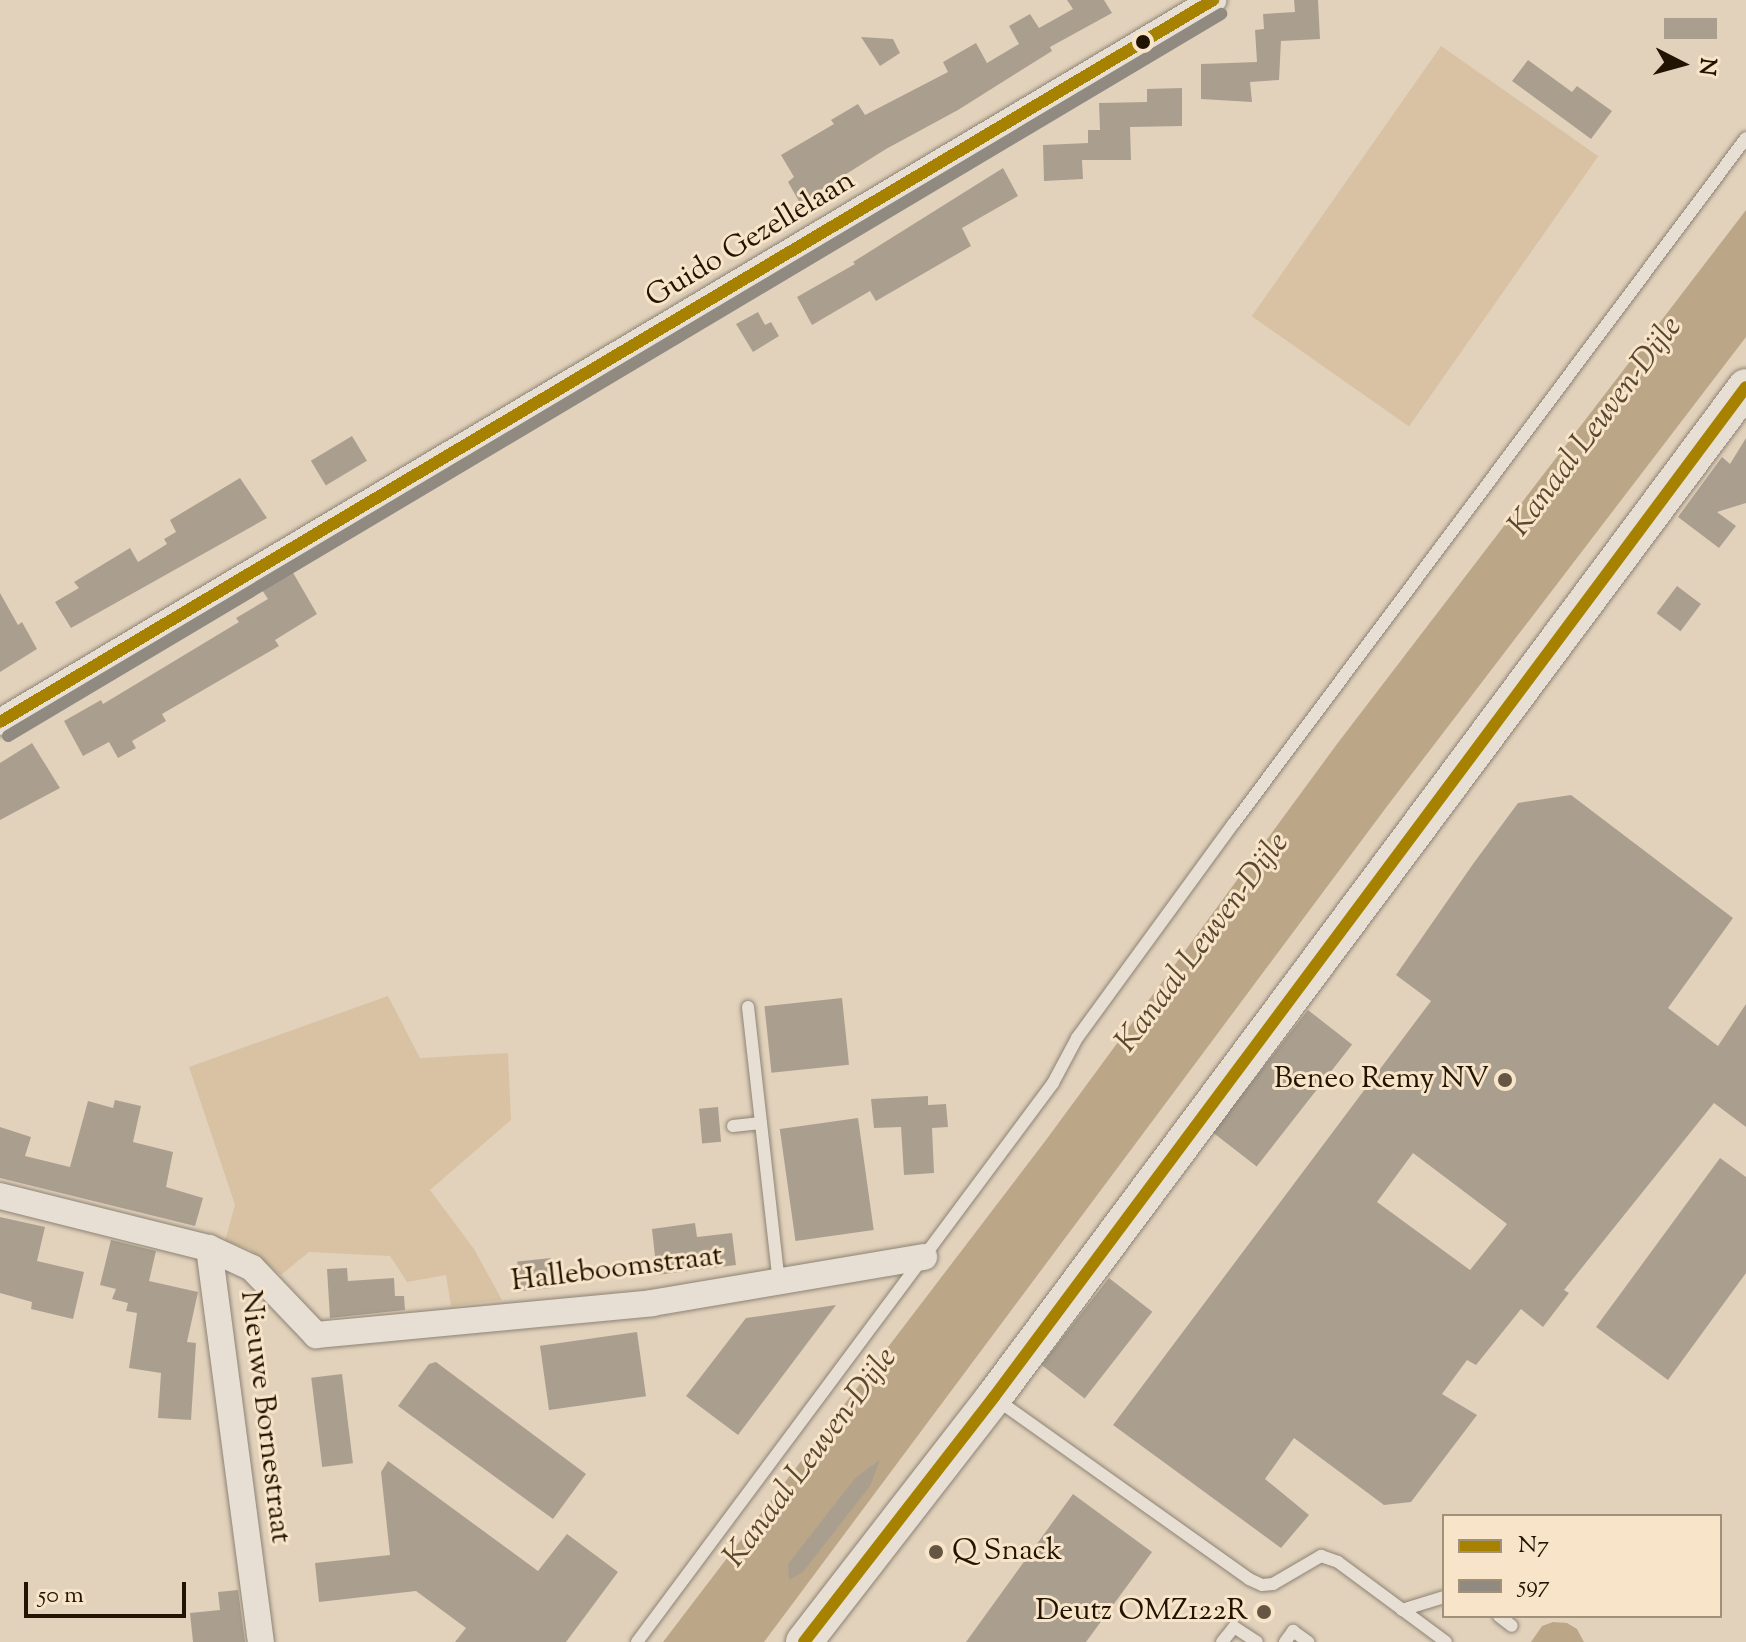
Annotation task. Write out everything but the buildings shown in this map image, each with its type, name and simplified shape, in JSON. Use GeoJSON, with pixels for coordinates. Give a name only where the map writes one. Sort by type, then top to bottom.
{"type":"FeatureCollection","features":[{"type":"Feature","properties":{"kind":"street","name":"Guido Gezellelaan"},"geometry":{"type":"LineString","coordinates":[[0,722],[1213,0]]}},
{"type":"Feature","properties":{"kind":"street"},"geometry":{"type":"LineString","coordinates":[[804,1642],[994,1397],[1746,387]]}},
{"type":"Feature","properties":{"kind":"street"},"geometry":{"type":"LineString","coordinates":[[0,1196],[209,1248]]}},
{"type":"Feature","properties":{"kind":"street","name":"Halleboomstraat"},"geometry":{"type":"LineString","coordinates":[[209,1248],[252,1268],[316,1335],[652,1303],[924,1257]]}},
{"type":"Feature","properties":{"kind":"street","name":"Nieuwe Bornestraat"},"geometry":{"type":"LineString","coordinates":[[209,1248],[261,1642]]}},
{"type":"Feature","properties":{"kind":"lane"},"geometry":{"type":"LineString","coordinates":[[637,1642],[1053,1083],[1077,1038],[1224,835],[1746,138]]}},
{"type":"Feature","properties":{"kind":"lane"},"geometry":{"type":"LineString","coordinates":[[748,1007],[779,1282]]}},
{"type":"Feature","properties":{"kind":"lane"},"geometry":{"type":"LineString","coordinates":[[733,1126],[761,1123]]}},
{"type":"Feature","properties":{"kind":"lane"},"geometry":{"type":"LineString","coordinates":[[994,1397],[1249,1579],[1262,1585],[1273,1584],[1321,1556],[1338,1562],[1446,1642]]}},
{"type":"Feature","properties":{"kind":"lane"},"geometry":{"type":"LineString","coordinates":[[1402,1610],[1442,1598]]}},
{"type":"Feature","properties":{"kind":"lane"},"geometry":{"type":"LineString","coordinates":[[1502,1618],[1512,1626]]}},
{"type":"Feature","properties":{"kind":"lane"},"geometry":{"type":"LineString","coordinates":[[1222,1642],[1234,1627],[1257,1642]]}},
{"type":"Feature","properties":{"kind":"lane"},"geometry":{"type":"LineString","coordinates":[[1285,1642],[1293,1631],[1308,1642]]}},
{"type":"Feature","properties":{"kind":"shaded area"},"geometry":{"type":"Polygon","coordinates":[[[1441,46],[1598,156],[1409,426],[1252,316],[1441,46]]]}},
{"type":"Feature","properties":{"kind":"shaded area"},"geometry":{"type":"Polygon","coordinates":[[[388,996],[420,1058],[508,1053],[511,1120],[430,1190],[474,1249],[502,1300],[451,1306],[446,1275],[407,1282],[390,1256],[309,1252],[281,1275],[249,1249],[225,1241],[235,1205],[189,1067],[388,996]]]}},
{"type":"Feature","properties":{"kind":"water","name":"Kanaal Leuven-Dijle"},"geometry":{"type":"Polygon","coordinates":[[[1746,210],[1746,337],[1388,805],[764,1642],[663,1642],[1046,1140],[1337,744],[1746,210]]]}},
{"type":"Feature","properties":{"kind":"water"},"geometry":{"type":"Polygon","coordinates":[[[1553,1622],[1567,1623],[1577,1629],[1584,1642],[1531,1642],[1542,1626],[1553,1622]]]}},
{"type":"Feature","properties":{"kind":"transit line","name":"N7"},"geometry":{"type":"LineString","coordinates":[[0,722],[1213,0]]}},
{"type":"Feature","properties":{"kind":"transit line","name":"597"},"geometry":{"type":"LineString","coordinates":[[8,736],[1221,14]]}},
{"type":"Feature","properties":{"kind":"transit line","name":"N7"},"geometry":{"type":"LineString","coordinates":[[804,1642],[994,1397],[1746,387]]}},
{"type":"Feature","properties":{"kind":"place","name":"Beneo Remy NV"},"geometry":{"type":"Point","coordinates":[1505,1080]}},
{"type":"Feature","properties":{"kind":"place","name":"Q Snack"},"geometry":{"type":"Point","coordinates":[936,1552]}},
{"type":"Feature","properties":{"kind":"place","name":"Deutz OMZ122R"},"geometry":{"type":"Point","coordinates":[1264,1612]}}]}
